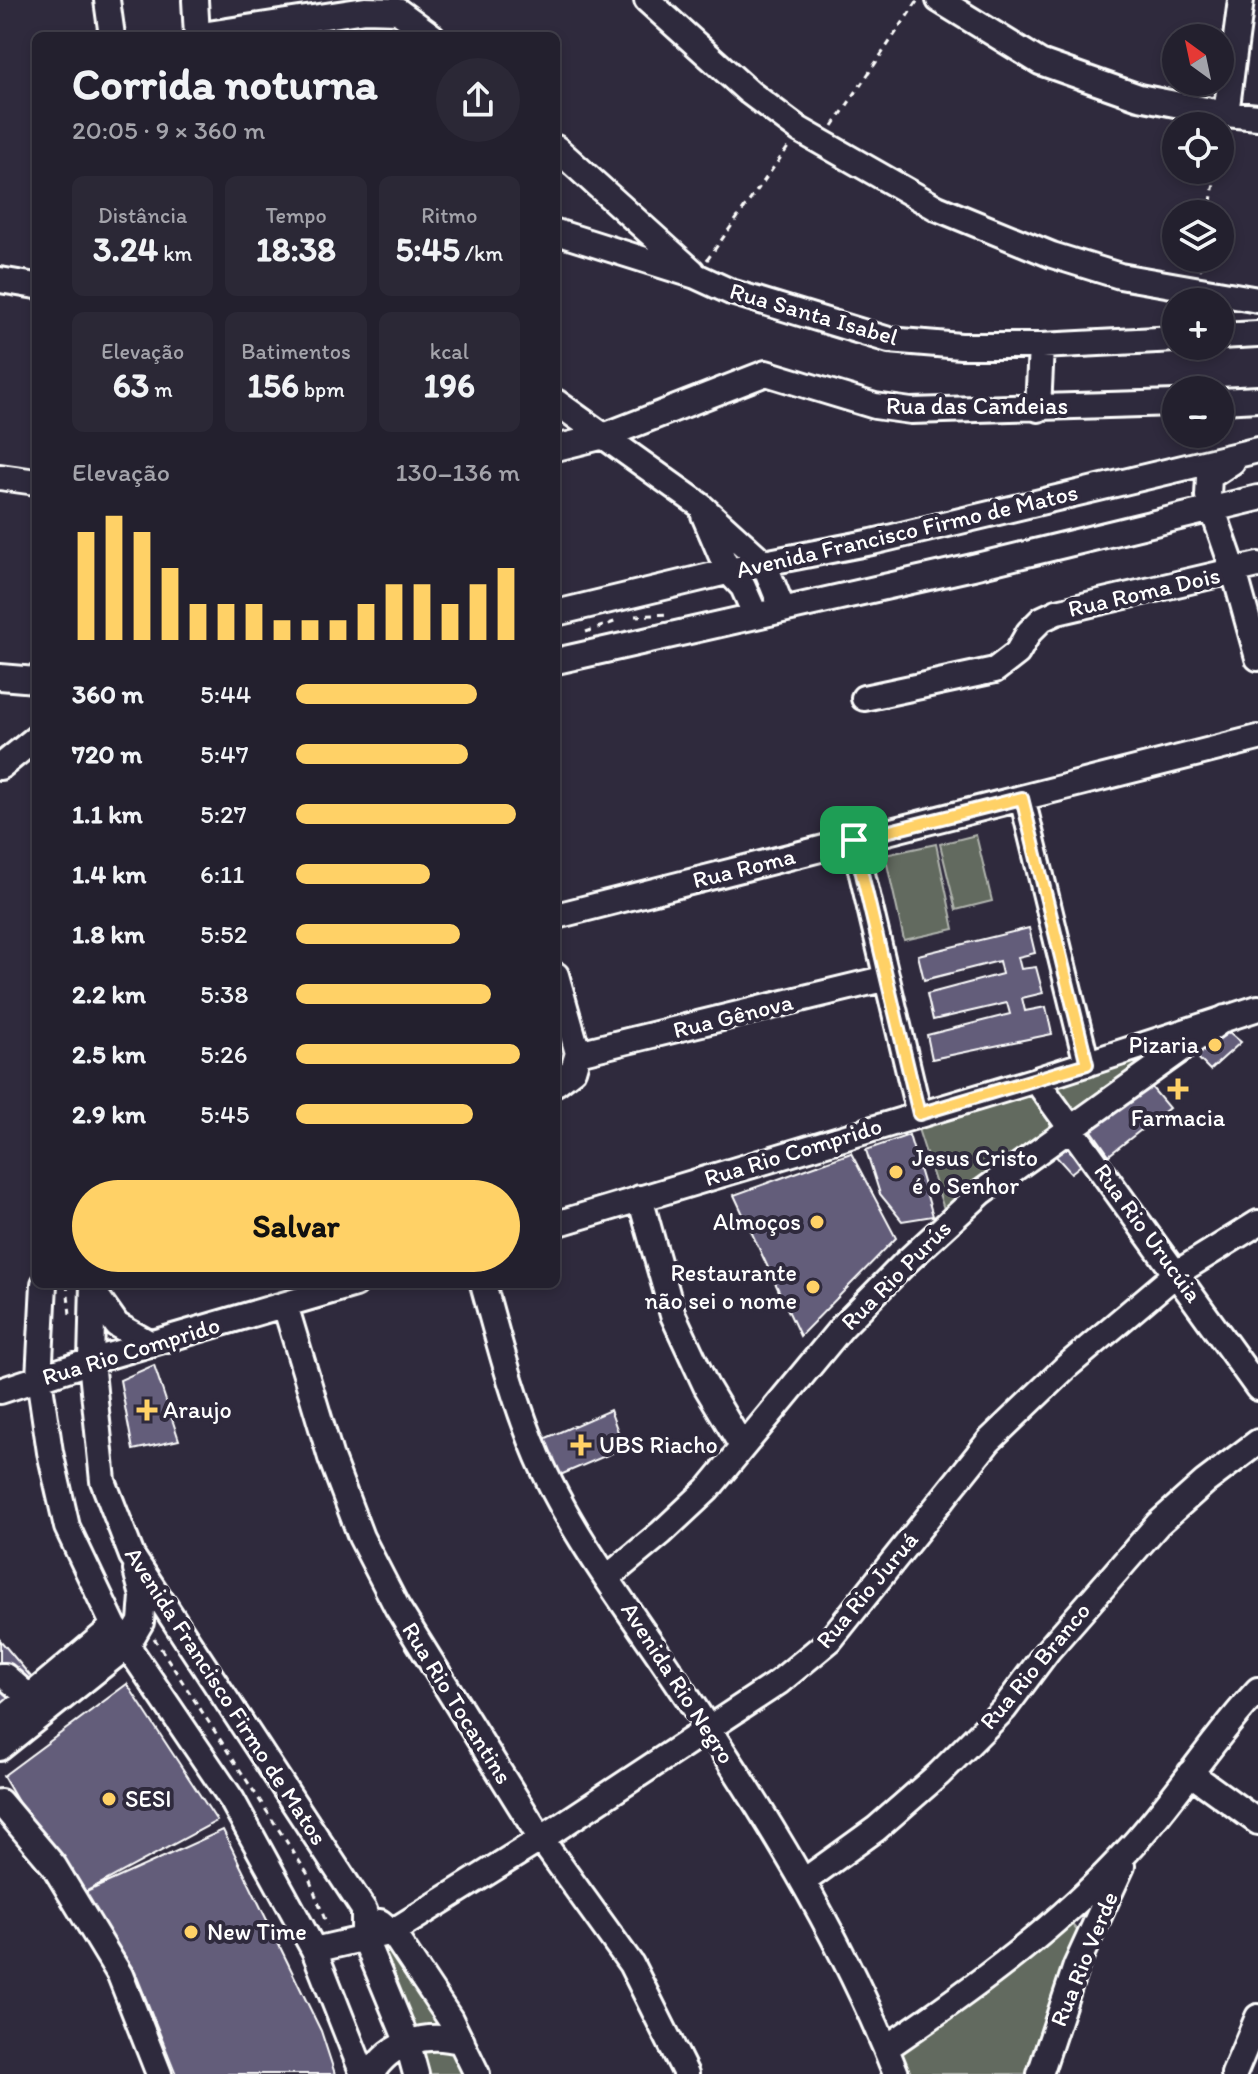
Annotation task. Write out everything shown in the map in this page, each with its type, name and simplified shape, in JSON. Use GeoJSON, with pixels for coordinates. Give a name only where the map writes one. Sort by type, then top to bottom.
{"type":"FeatureCollection","features":[{"type":"Feature","properties":{"kind":"street"},"geometry":{"type":"LineString","coordinates":[[107,0],[111,32]]}},
{"type":"Feature","properties":{"kind":"street"},"geometry":{"type":"LineString","coordinates":[[195,0],[196,32]]}},
{"type":"Feature","properties":{"kind":"street"},"geometry":{"type":"LineString","coordinates":[[647,0],[749,92],[811,136],[937,208],[1052,255],[1120,276],[1258,300]]}},
{"type":"Feature","properties":{"kind":"street"},"geometry":{"type":"LineString","coordinates":[[939,0],[1040,62],[1139,97],[1216,112]]}},
{"type":"Feature","properties":{"kind":"street"},"geometry":{"type":"LineString","coordinates":[[1226,112],[1241,0]]}},
{"type":"Feature","properties":{"kind":"street"},"geometry":{"type":"LineString","coordinates":[[222,32],[365,10],[398,11],[427,32]]}},
{"type":"Feature","properties":{"kind":"street"},"geometry":{"type":"LineString","coordinates":[[1234,115],[1258,117]]}},
{"type":"Feature","properties":{"kind":"street"},"geometry":{"type":"LineString","coordinates":[[560,152],[696,276]]}},
{"type":"Feature","properties":{"kind":"street","name":"Rua Santa Isabel"},"geometry":{"type":"LineString","coordinates":[[560,233],[696,276],[731,292],[889,340],[961,346],[1041,346],[1162,340]]}},
{"type":"Feature","properties":{"kind":"street"},"geometry":{"type":"LineString","coordinates":[[0,280],[32,285]]}},
{"type":"Feature","properties":{"kind":"street"},"geometry":{"type":"LineString","coordinates":[[1234,335],[1258,334]]}},
{"type":"Feature","properties":{"kind":"street"},"geometry":{"type":"LineString","coordinates":[[1038,409],[1041,346]]}},
{"type":"Feature","properties":{"kind":"street","name":"Rua das Candeias"},"geometry":{"type":"LineString","coordinates":[[560,447],[604,436],[766,373],[875,406],[911,411],[1162,404]]}},
{"type":"Feature","properties":{"kind":"street"},"geometry":{"type":"LineString","coordinates":[[1234,400],[1258,399]]}},
{"type":"Feature","properties":{"kind":"street"},"geometry":{"type":"LineString","coordinates":[[560,405],[700,505],[764,563],[782,608]]}},
{"type":"Feature","properties":{"kind":"street"},"geometry":{"type":"LineString","coordinates":[[1258,451],[1224,465],[1209,477],[1207,491],[1234,571],[1258,658]]}},
{"type":"Feature","properties":{"kind":"street","name":"Avenida Francisco Firmo de Matos"},"geometry":{"type":"LineString","coordinates":[[560,612],[1258,451]]}},
{"type":"Feature","properties":{"kind":"street"},"geometry":{"type":"LineString","coordinates":[[0,477],[32,481]]}},
{"type":"Feature","properties":{"kind":"street","name":"Avenida Francisco Firmo de Matos"},"geometry":{"type":"LineString","coordinates":[[560,660],[973,567],[1258,498]]}},
{"type":"Feature","properties":{"kind":"street"},"geometry":{"type":"LineString","coordinates":[[700,505],[728,571],[743,587],[755,614]]}},
{"type":"Feature","properties":{"kind":"street","name":"Rua Roma Dois"},"geometry":{"type":"LineString","coordinates":[[864,698],[995,670],[1017,653],[1029,632],[1042,619],[1057,612],[1258,565]]}},
{"type":"Feature","properties":{"kind":"street"},"geometry":{"type":"LineString","coordinates":[[0,677],[32,680]]}},
{"type":"Feature","properties":{"kind":"street","name":"Rua Roma"},"geometry":{"type":"LineString","coordinates":[[560,915],[1258,738]]}},
{"type":"Feature","properties":{"kind":"street"},"geometry":{"type":"LineString","coordinates":[[0,767],[32,741]]}},
{"type":"Feature","properties":{"kind":"street"},"geometry":{"type":"LineString","coordinates":[[1022,798],[1087,1064]]}},
{"type":"Feature","properties":{"kind":"street"},"geometry":{"type":"LineString","coordinates":[[854,840],[919,1114]]}},
{"type":"Feature","properties":{"kind":"street","name":"Rua Gênova"},"geometry":{"type":"LineString","coordinates":[[578,1053],[887,978]]}},
{"type":"Feature","properties":{"kind":"street"},"geometry":{"type":"LineString","coordinates":[[560,989],[578,1053],[573,1070],[560,1080]]}},
{"type":"Feature","properties":{"kind":"street","name":"Rua Rio Comprido"},"geometry":{"type":"LineString","coordinates":[[560,1223],[1036,1080],[1258,1008]]}},
{"type":"Feature","properties":{"kind":"street","name":"Rua Rio Purús"},"geometry":{"type":"LineString","coordinates":[[608,1577],[708,1489],[842,1327],[982,1192],[1225,1018]]}},
{"type":"Feature","properties":{"kind":"street","name":"Rua Rio Urucúia"},"geometry":{"type":"LineString","coordinates":[[1036,1080],[1258,1388]]}},
{"type":"Feature","properties":{"kind":"street"},"geometry":{"type":"LineString","coordinates":[[640,1198],[673,1315],[706,1386],[742,1446]]}},
{"type":"Feature","properties":{"kind":"street","name":"Rua Rio Juruá"},"geometry":{"type":"LineString","coordinates":[[392,1932],[541,1839],[779,1682],[830,1640],[989,1441],[1067,1366],[1177,1273],[1258,1223]]}},
{"type":"Feature","properties":{"kind":"street","name":"Avenida Francisco Firmo de Matos"},"geometry":{"type":"LineString","coordinates":[[44,1288],[39,1378],[50,1452],[67,1527],[114,1626],[232,1800],[314,1950],[363,2074]]}},
{"type":"Feature","properties":{"kind":"street"},"geometry":{"type":"LineString","coordinates":[[93,1288],[117,1325],[151,1344]]}},
{"type":"Feature","properties":{"kind":"street","name":"Avenida Francisco Firmo de Matos"},"geometry":{"type":"LineString","coordinates":[[93,1288],[91,1361],[103,1481],[132,1556],[364,1910],[392,1932],[450,2019],[477,2074]]}},
{"type":"Feature","properties":{"kind":"street","name":"Rua Rio Comprido"},"geometry":{"type":"LineString","coordinates":[[0,1391],[91,1361],[342,1288]]}},
{"type":"Feature","properties":{"kind":"street","name":"Avenida Rio Negro"},"geometry":{"type":"LineString","coordinates":[[484,1288],[510,1381],[538,1458],[566,1512],[709,1729],[804,1881],[844,1956],[896,2074]]}},
{"type":"Feature","properties":{"kind":"street","name":"Rua Rio Tocantins"},"geometry":{"type":"LineString","coordinates":[[285,1305],[331,1458],[361,1537],[397,1607],[541,1839],[631,1964],[686,2074]]}},
{"type":"Feature","properties":{"kind":"street","name":"Rua Rio Branco"},"geometry":{"type":"LineString","coordinates":[[804,1881],[876,1829],[939,1774],[1004,1709],[1048,1650],[1158,1524],[1205,1482],[1258,1442]]}},
{"type":"Feature","properties":{"kind":"street"},"geometry":{"type":"LineString","coordinates":[[0,1748],[127,1646],[141,1622],[143,1596],[132,1556]]}},
{"type":"Feature","properties":{"kind":"street"},"geometry":{"type":"LineString","coordinates":[[0,1722],[114,1626]]}},
{"type":"Feature","properties":{"kind":"street"},"geometry":{"type":"LineString","coordinates":[[0,1676],[5,1676],[29,1697]]}},
{"type":"Feature","properties":{"kind":"street","name":"Rua Rio Verde"},"geometry":{"type":"LineString","coordinates":[[886,2048],[994,1973],[1067,1912],[1132,1846],[1233,1716],[1258,1690]]}},
{"type":"Feature","properties":{"kind":"street"},"geometry":{"type":"LineString","coordinates":[[1190,1773],[1258,1822]]}},
{"type":"Feature","properties":{"kind":"street"},"geometry":{"type":"LineString","coordinates":[[0,1802],[54,1866],[120,1975],[159,2074]]}},
{"type":"Feature","properties":{"kind":"street","name":"Rua Rio Verde"},"geometry":{"type":"LineString","coordinates":[[1040,2074],[1076,1966],[1132,1846]]}},
{"type":"Feature","properties":{"kind":"street"},"geometry":{"type":"LineString","coordinates":[[364,1910],[364,1937],[407,2041],[416,2074]]}},
{"type":"Feature","properties":{"kind":"street"},"geometry":{"type":"LineString","coordinates":[[1067,1912],[1082,1914],[1092,1927]]}},
{"type":"Feature","properties":{"kind":"street"},"geometry":{"type":"LineString","coordinates":[[314,1950],[392,1932]]}},
{"type":"Feature","properties":{"kind":"street"},"geometry":{"type":"LineString","coordinates":[[1234,2074],[1258,2017]]}},
{"type":"Feature","properties":{"kind":"street"},"geometry":{"type":"LineString","coordinates":[[371,2074],[381,2058],[407,2041],[450,2038],[462,2042]]}},
{"type":"Feature","properties":{"kind":"path"},"geometry":{"type":"LineString","coordinates":[[696,276],[918,0]]}},
{"type":"Feature","properties":{"kind":"shaded area"},"geometry":{"type":"Polygon","coordinates":[[[976,835],[992,901],[956,910],[940,844],[976,835]]]}},
{"type":"Feature","properties":{"kind":"shaded area"},"geometry":{"type":"Polygon","coordinates":[[[936,844],[954,929],[904,940],[885,855],[936,844]]]}},
{"type":"Feature","properties":{"kind":"shaded area"},"geometry":{"type":"Polygon","coordinates":[[[1179,1043],[1073,1115],[1050,1084],[1179,1043]]]}},
{"type":"Feature","properties":{"kind":"shaded area"},"geometry":{"type":"Polygon","coordinates":[[[1033,1090],[1059,1127],[945,1212],[918,1129],[1033,1090]]]}},
{"type":"Feature","properties":{"kind":"shaded area"},"geometry":{"type":"Polygon","coordinates":[[[1069,1921],[1080,1934],[1032,2074],[906,2074],[899,2052],[1069,1921]]]}},
{"type":"Feature","properties":{"kind":"shaded area"},"geometry":{"type":"Polygon","coordinates":[[[379,1937],[392,1943],[464,2074],[427,2074],[420,2045],[379,1937]]]}},
{"type":"Feature","properties":{"kind":"building"},"geometry":{"type":"Polygon","coordinates":[[[1029,928],[1035,953],[1018,957],[1021,969],[1036,967],[1043,993],[1022,998],[1025,1011],[1046,1007],[1052,1034],[932,1059],[927,1035],[1010,1014],[1007,1003],[933,1020],[927,994],[1002,974],[999,961],[924,980],[918,955],[1029,928]]]}},
{"type":"Feature","properties":{"kind":"building"},"geometry":{"type":"Polygon","coordinates":[[[1223,1027],[1241,1042],[1210,1070],[1191,1051],[1223,1027]]]}},
{"type":"Feature","properties":{"kind":"building"},"geometry":{"type":"Polygon","coordinates":[[[1147,1082],[1169,1108],[1109,1155],[1088,1125],[1147,1082]]]}},
{"type":"Feature","properties":{"kind":"building","name":"Jesus Cristo é o Senhor"},"geometry":{"type":"Polygon","coordinates":[[[909,1135],[933,1216],[902,1221],[880,1194],[866,1150],[909,1135]]]}},
{"type":"Feature","properties":{"kind":"building"},"geometry":{"type":"Polygon","coordinates":[[[1068,1139],[1086,1161],[1071,1173],[1053,1153],[1068,1139]]]}},
{"type":"Feature","properties":{"kind":"building","name":"Restaurante não sei o nome"},"geometry":{"type":"Polygon","coordinates":[[[851,1153],[896,1238],[800,1336],[734,1195],[851,1153]]]}},
{"type":"Feature","properties":{"kind":"building","name":"Araujo"},"geometry":{"type":"Polygon","coordinates":[[[154,1365],[179,1440],[133,1450],[120,1380],[154,1365]]]}},
{"type":"Feature","properties":{"kind":"building","name":"UBS Riacho"},"geometry":{"type":"Polygon","coordinates":[[[610,1410],[624,1448],[558,1476],[537,1442],[610,1410]]]}},
{"type":"Feature","properties":{"kind":"building"},"geometry":{"type":"Polygon","coordinates":[[[0,1640],[37,1684],[0,1716],[0,1640]]]}},
{"type":"Feature","properties":{"kind":"building","name":"SESI"},"geometry":{"type":"Polygon","coordinates":[[[127,1684],[217,1821],[74,1898],[3,1776],[127,1684]]]}},
{"type":"Feature","properties":{"kind":"building","name":"New Time"},"geometry":{"type":"Polygon","coordinates":[[[223,1830],[321,2031],[335,2074],[176,2074],[135,1972],[84,1893],[223,1830]]]}},
{"type":"Feature","properties":{"kind":"place","name":"Pizaria"},"geometry":{"type":"Point","coordinates":[1215,1045]}},
{"type":"Feature","properties":{"kind":"place","name":"Farmacia"},"geometry":{"type":"Point","coordinates":[1178,1089]}},
{"type":"Feature","properties":{"kind":"place","name":"Jesus Cristo é o Senhor"},"geometry":{"type":"Point","coordinates":[896,1172]}},
{"type":"Feature","properties":{"kind":"place","name":"Almoços"},"geometry":{"type":"Point","coordinates":[817,1222]}},
{"type":"Feature","properties":{"kind":"place","name":"Restaurante não sei o nome"},"geometry":{"type":"Point","coordinates":[813,1287]}},
{"type":"Feature","properties":{"kind":"place","name":"Araujo"},"geometry":{"type":"Point","coordinates":[147,1410]}},
{"type":"Feature","properties":{"kind":"place","name":"UBS Riacho"},"geometry":{"type":"Point","coordinates":[581,1445]}},
{"type":"Feature","properties":{"kind":"place","name":"SESI"},"geometry":{"type":"Point","coordinates":[109,1799]}},
{"type":"Feature","properties":{"kind":"place","name":"New Time"},"geometry":{"type":"Point","coordinates":[191,1932]}},
{"type":"Feature","properties":{"kind":"route"},"geometry":{"type":"LineString","coordinates":[[1022,798],[1087,1064],[919,1114],[854,840],[1022,798]]}}]}
